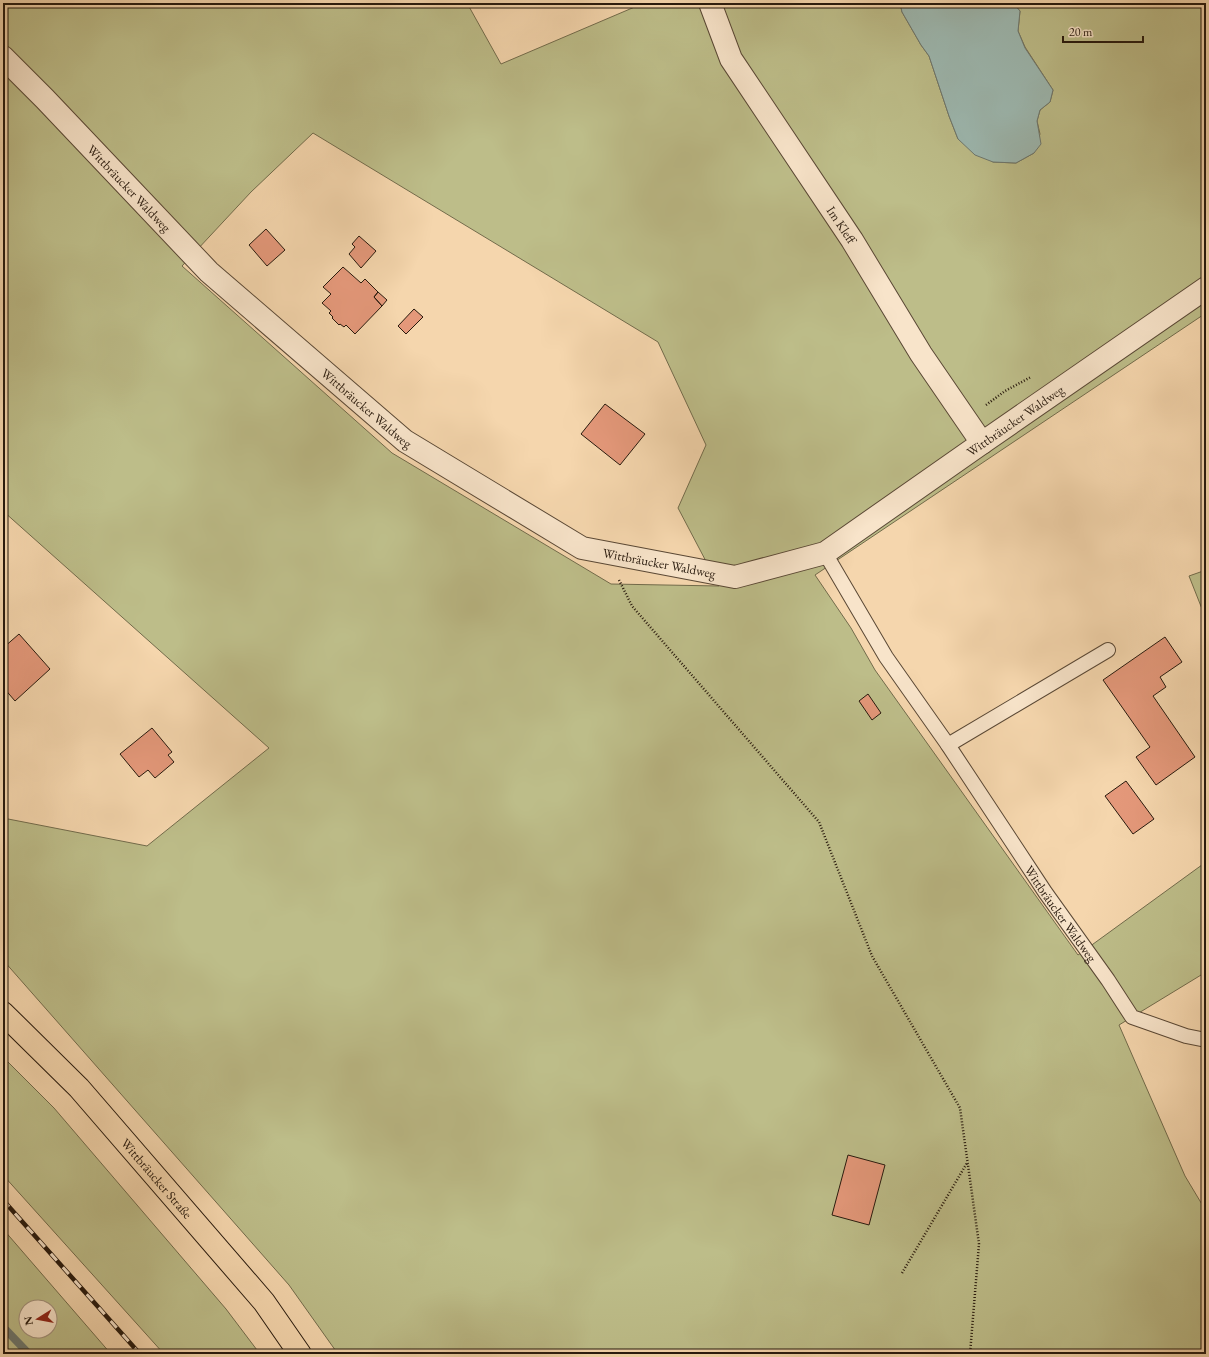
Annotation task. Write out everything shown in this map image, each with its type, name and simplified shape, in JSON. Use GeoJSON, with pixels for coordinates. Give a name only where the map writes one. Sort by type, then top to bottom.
{"type":"FeatureCollection","features":[{"type":"Feature","properties":{"kind":"main road","name":"Wittbräucker Straße"},"geometry":{"type":"LineString","coordinates":[[3,1013],[79,1088],[264,1302],[300,1354]]}},
{"type":"Feature","properties":{"kind":"street","name":"Im Kleff"},"geometry":{"type":"LineString","coordinates":[[710,3],[732,59],[852,240],[921,354],[982,443]]}},
{"type":"Feature","properties":{"kind":"street","name":"Wittbräucker Waldweg"},"geometry":{"type":"LineString","coordinates":[[3,57],[50,104],[210,272],[405,441],[582,548],[605,553],[735,577],[825,553],[1206,288]]}},
{"type":"Feature","properties":{"kind":"lane","name":"Wittbräucker Waldweg"},"geometry":{"type":"LineString","coordinates":[[825,553],[886,657],[948,745],[1045,892],[1108,980],[1132,1017],[1186,1036],[1206,1040]]}},
{"type":"Feature","properties":{"kind":"lane"},"geometry":{"type":"LineString","coordinates":[[948,745],[1108,650]]}},
{"type":"Feature","properties":{"kind":"path"},"geometry":{"type":"LineString","coordinates":[[605,553],[632,606],[819,822],[872,956],[960,1108],[979,1244],[970,1354]]}},
{"type":"Feature","properties":{"kind":"path"},"geometry":{"type":"LineString","coordinates":[[902,1273],[968,1163]]}},
{"type":"Feature","properties":{"kind":"green space"},"geometry":{"type":"Polygon","coordinates":[[[3,3],[467,3],[501,64],[644,3],[900,3],[902,12],[929,56],[958,139],[993,162],[1016,163],[1034,153],[1040,134],[1037,121],[1040,110],[1050,102],[1053,90],[1025,47],[1018,31],[1020,11],[1013,3],[1206,3],[1206,313],[815,575],[851,628],[875,670],[1078,955],[1206,862],[1206,972],[1119,1025],[1185,1176],[1206,1211],[1206,1354],[338,1354],[289,1285],[3,960],[3,818],[147,846],[269,748],[3,511],[3,3]],[[313,133],[251,192],[182,266],[392,453],[611,584],[719,586],[678,508],[706,445],[658,342],[313,133]]]}},
{"type":"Feature","properties":{"kind":"green space"},"geometry":{"type":"Polygon","coordinates":[[[1206,570],[1206,619],[1189,576],[1206,570]]]}},
{"type":"Feature","properties":{"kind":"green space"},"geometry":{"type":"Polygon","coordinates":[[[3,1057],[54,1108],[226,1309],[260,1354],[164,1354],[3,1175],[3,1057]]]}},
{"type":"Feature","properties":{"kind":"green space"},"geometry":{"type":"Polygon","coordinates":[[[3,1229],[111,1354],[3,1354],[3,1229]]]}},
{"type":"Feature","properties":{"kind":"water"},"geometry":{"type":"Polygon","coordinates":[[[900,3],[1013,3],[1020,11],[1018,31],[1025,48],[1053,90],[1050,102],[1040,110],[1037,121],[1041,144],[1034,153],[1016,163],[993,162],[975,155],[958,139],[929,56],[902,12],[900,3]]]}},
{"type":"Feature","properties":{"kind":"building"},"geometry":{"type":"Polygon","coordinates":[[[266,229],[285,250],[267,266],[249,245],[266,229]]]}},
{"type":"Feature","properties":{"kind":"building"},"geometry":{"type":"Polygon","coordinates":[[[359,236],[376,251],[361,268],[349,254],[355,247],[352,244],[359,236]]]}},
{"type":"Feature","properties":{"kind":"building"},"geometry":{"type":"Polygon","coordinates":[[[343,267],[361,283],[365,279],[378,292],[374,297],[382,306],[355,334],[346,325],[344,327],[340,324],[339,325],[329,313],[331,311],[322,303],[331,294],[323,287],[343,267]]]}},
{"type":"Feature","properties":{"kind":"building"},"geometry":{"type":"Polygon","coordinates":[[[378,292],[387,300],[382,306],[374,297],[378,292]]]}},
{"type":"Feature","properties":{"kind":"building"},"geometry":{"type":"Polygon","coordinates":[[[414,309],[423,317],[406,334],[398,326],[414,309]]]}},
{"type":"Feature","properties":{"kind":"building"},"geometry":{"type":"Polygon","coordinates":[[[605,404],[645,434],[620,465],[581,434],[605,404]]]}},
{"type":"Feature","properties":{"kind":"building"},"geometry":{"type":"Polygon","coordinates":[[[19,634],[50,669],[15,701],[3,687],[3,648],[19,634]]]}},
{"type":"Feature","properties":{"kind":"building"},"geometry":{"type":"Polygon","coordinates":[[[1165,637],[1182,662],[1160,677],[1166,687],[1153,696],[1195,757],[1156,785],[1136,757],[1150,747],[1103,680],[1165,637]]]}},
{"type":"Feature","properties":{"kind":"building"},"geometry":{"type":"Polygon","coordinates":[[[868,694],[881,713],[872,720],[859,701],[868,694]]]}},
{"type":"Feature","properties":{"kind":"building"},"geometry":{"type":"Polygon","coordinates":[[[152,728],[172,752],[168,755],[174,762],[155,778],[148,770],[139,777],[120,754],[152,728]]]}},
{"type":"Feature","properties":{"kind":"building"},"geometry":{"type":"Polygon","coordinates":[[[1126,781],[1154,819],[1133,834],[1105,796],[1126,781]]]}},
{"type":"Feature","properties":{"kind":"building"},"geometry":{"type":"Polygon","coordinates":[[[848,1155],[885,1165],[869,1225],[832,1215],[848,1155]]]}},
{"type":"Feature","properties":{"kind":"waterway"},"geometry":{"type":"LineString","coordinates":[[3,1329],[6,1330],[29,1354]]}},
{"type":"Feature","properties":{"kind":"railway"},"geometry":{"type":"LineString","coordinates":[[3,1200],[140,1354]]}}]}
